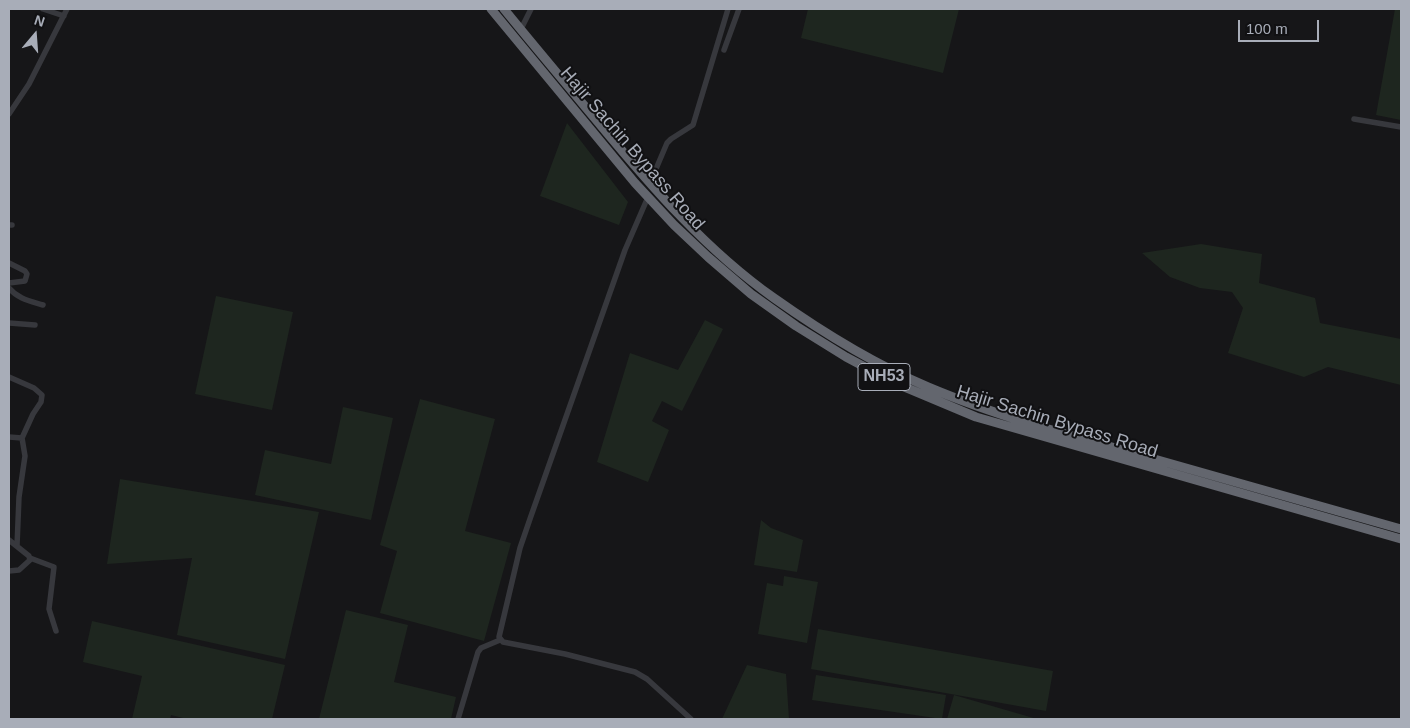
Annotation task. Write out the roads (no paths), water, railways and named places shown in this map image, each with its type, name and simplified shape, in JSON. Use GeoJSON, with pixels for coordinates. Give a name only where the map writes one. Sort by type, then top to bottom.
{"type":"FeatureCollection","features":[{"type":"Feature","properties":{"kind":"highway","name":"Hajir Sachin Bypass Road"},"geometry":{"type":"LineString","coordinates":[[491,9],[648,197],[674,225],[751,294],[796,326],[846,357],[895,382],[976,418],[1401,539]]}},
{"type":"Feature","properties":{"kind":"highway","name":"NH53"},"geometry":{"type":"LineString","coordinates":[[504,9],[650,183],[689,226],[734,266],[773,297],[816,327],[867,357],[926,386],[980,408],[1401,528]]}},
{"type":"Feature","properties":{"kind":"street"},"geometry":{"type":"LineString","coordinates":[[42,9],[64,16]]}},
{"type":"Feature","properties":{"kind":"street"},"geometry":{"type":"LineString","coordinates":[[9,114],[29,84],[67,9]]}},
{"type":"Feature","properties":{"kind":"street"},"geometry":{"type":"LineString","coordinates":[[521,29],[531,9]]}},
{"type":"Feature","properties":{"kind":"street"},"geometry":{"type":"LineString","coordinates":[[650,183],[667,143],[693,125],[728,9]]}},
{"type":"Feature","properties":{"kind":"street"},"geometry":{"type":"LineString","coordinates":[[724,50],[739,9]]}},
{"type":"Feature","properties":{"kind":"street"},"geometry":{"type":"LineString","coordinates":[[1354,119],[1401,127]]}},
{"type":"Feature","properties":{"kind":"street"},"geometry":{"type":"LineString","coordinates":[[500,640],[499,632],[520,548],[625,250],[648,197]]}},
{"type":"Feature","properties":{"kind":"street"},"geometry":{"type":"LineString","coordinates":[[9,263],[25,271],[27,274],[25,280],[9,283]]}},
{"type":"Feature","properties":{"kind":"street"},"geometry":{"type":"LineString","coordinates":[[9,288],[20,298],[43,306]]}},
{"type":"Feature","properties":{"kind":"street"},"geometry":{"type":"LineString","coordinates":[[9,323],[35,324]]}},
{"type":"Feature","properties":{"kind":"street"},"geometry":{"type":"LineString","coordinates":[[9,377],[34,388],[42,395],[41,402],[22,438],[25,456],[19,497],[17,546]]}},
{"type":"Feature","properties":{"kind":"street"},"geometry":{"type":"LineString","coordinates":[[9,437],[22,438]]}},
{"type":"Feature","properties":{"kind":"street"},"geometry":{"type":"LineString","coordinates":[[9,540],[30,558],[54,567],[49,609],[56,632]]}},
{"type":"Feature","properties":{"kind":"street"},"geometry":{"type":"LineString","coordinates":[[9,571],[19,570],[29,562],[30,558]]}},
{"type":"Feature","properties":{"kind":"street"},"geometry":{"type":"LineString","coordinates":[[458,719],[478,652],[481,648],[500,640],[565,654],[642,675],[691,719]]}}]}
